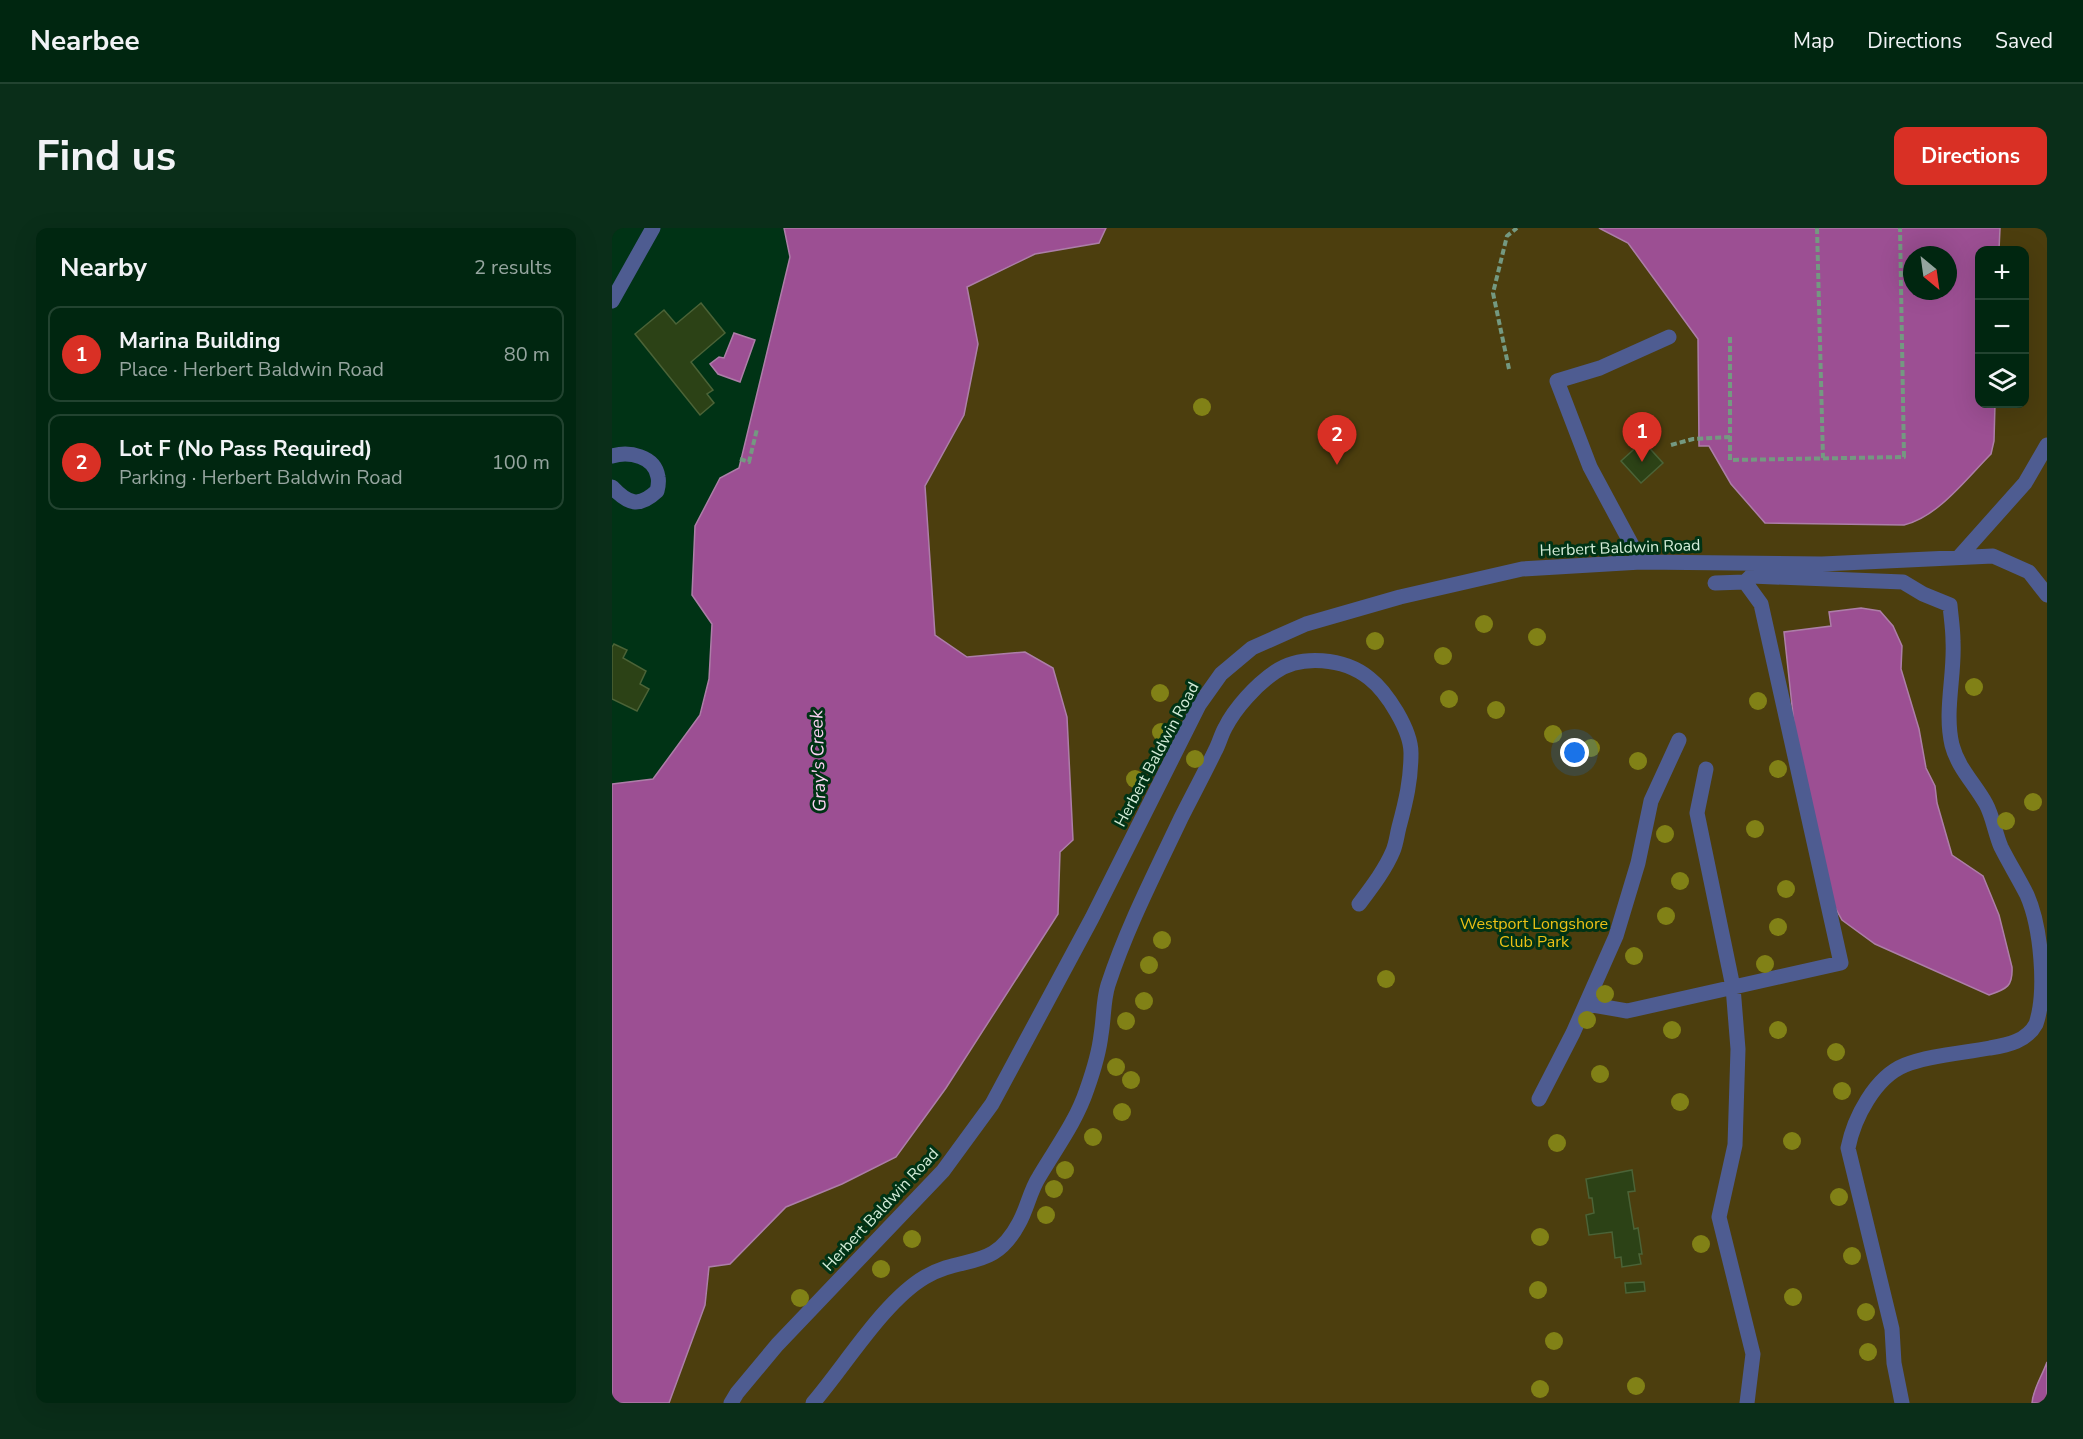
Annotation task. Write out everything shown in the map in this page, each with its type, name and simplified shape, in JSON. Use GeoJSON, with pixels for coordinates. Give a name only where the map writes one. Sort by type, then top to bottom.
{"type":"FeatureCollection","features":[{"type":"Feature","properties":{"kind":"street"},"geometry":{"type":"LineString","coordinates":[[612,301],[653,228]]}},
{"type":"Feature","properties":{"kind":"street"},"geometry":{"type":"LineString","coordinates":[[1641,562],[1590,467],[1557,381],[1600,368],[1669,337]]}},
{"type":"Feature","properties":{"kind":"street"},"geometry":{"type":"LineString","coordinates":[[1959,557],[2025,483],[2047,444]]}},
{"type":"Feature","properties":{"kind":"street"},"geometry":{"type":"LineString","coordinates":[[612,456],[627,453],[647,459],[654,466],[659,477],[657,491],[647,501],[634,503],[623,498],[612,487]]}},
{"type":"Feature","properties":{"kind":"street","name":"Herbert Baldwin Road"},"geometry":{"type":"LineString","coordinates":[[731,1403],[777,1345],[943,1171],[992,1104],[1092,918],[1199,705],[1221,674],[1252,648],[1306,624],[1400,597],[1522,569],[1641,562],[1822,564],[1994,556],[2029,572],[2047,595]]}},
{"type":"Feature","properties":{"kind":"street"},"geometry":{"type":"LineString","coordinates":[[1715,583],[1745,582],[1751,576],[1903,582],[1923,594],[1950,605],[1954,642],[1949,711],[1951,741],[1956,759],[1988,807],[2000,845],[2027,897],[2039,934],[2044,970],[2043,1006],[2036,1024],[2025,1037],[2006,1046],[1906,1065],[1887,1075],[1867,1102],[1851,1135],[1848,1148],[1892,1329],[1894,1363],[1902,1403]]}},
{"type":"Feature","properties":{"kind":"street"},"geometry":{"type":"LineString","coordinates":[[1587,1004],[1627,1011],[1841,963],[1761,604],[1745,582]]}},
{"type":"Feature","properties":{"kind":"street"},"geometry":{"type":"LineString","coordinates":[[813,1403],[884,1314],[907,1290],[941,1269],[993,1254],[1007,1242],[1019,1223],[1037,1179],[1077,1114],[1097,1056],[1107,988],[1127,934],[1225,727],[1240,705],[1258,687],[1275,672],[1298,661],[1348,666],[1368,677],[1394,709],[1405,728],[1411,747],[1411,778],[1393,851],[1378,878],[1359,904]]}},
{"type":"Feature","properties":{"kind":"street"},"geometry":{"type":"LineString","coordinates":[[1539,1099],[1587,1004],[1616,936],[1638,863],[1651,801],[1679,740]]}},
{"type":"Feature","properties":{"kind":"street"},"geometry":{"type":"LineString","coordinates":[[1706,769],[1696,813],[1732,987],[1738,1048],[1736,1144],[1719,1217],[1753,1354],[1747,1403]]}},
{"type":"Feature","properties":{"kind":"path"},"geometry":{"type":"LineString","coordinates":[[1509,369],[1493,292],[1507,236],[1517,228]]}},
{"type":"Feature","properties":{"kind":"path"},"geometry":{"type":"LineString","coordinates":[[1817,228],[1823,458]]}},
{"type":"Feature","properties":{"kind":"path"},"geometry":{"type":"LineString","coordinates":[[1730,338],[1730,460],[1904,457],[1900,228]]}},
{"type":"Feature","properties":{"kind":"path"},"geometry":{"type":"LineString","coordinates":[[740,459],[749,462],[757,429]]}},
{"type":"Feature","properties":{"kind":"path"},"geometry":{"type":"LineString","coordinates":[[1671,445],[1694,439],[1730,438]]}},
{"type":"Feature","properties":{"kind":"green space","name":"Westport Longshore Club Park"},"geometry":{"type":"Polygon","coordinates":[[[1106,228],[1599,228],[1628,243],[1698,339],[1699,446],[1709,446],[1731,484],[1849,523],[1904,525],[1994,441],[1995,408],[2029,408],[2029,246],[1999,246],[2000,228],[2047,228],[2047,1403],[669,1403],[705,1305],[709,1267],[730,1264],[786,1207],[842,1184],[896,1157],[946,1088],[1058,914],[1060,852],[1025,652],[967,657],[935,635],[925,486],[964,415],[978,344],[966,287],[1035,254],[1098,243],[1106,228]]]}},
{"type":"Feature","properties":{"kind":"water","name":"Gray's Creek"},"geometry":{"type":"Polygon","coordinates":[[[784,228],[1106,228],[1099,243],[1035,254],[967,287],[978,344],[964,415],[925,486],[935,635],[967,657],[1025,652],[1053,668],[1067,717],[1073,840],[1060,852],[1058,914],[946,1088],[896,1157],[842,1184],[786,1207],[730,1264],[709,1267],[705,1305],[669,1403],[612,1403],[612,784],[653,779],[700,715],[709,679],[712,624],[692,595],[695,526],[720,478],[739,468],[790,257],[784,228]]]}},
{"type":"Feature","properties":{"kind":"water"},"geometry":{"type":"Polygon","coordinates":[[[1599,228],[2000,228],[1999,246],[1975,246],[1975,408],[1995,408],[1994,441],[1991,454],[1940,505],[1917,521],[1904,525],[1765,523],[1731,484],[1709,446],[1699,446],[1698,339],[1628,243],[1599,228]]]}},
{"type":"Feature","properties":{"kind":"water"},"geometry":{"type":"Polygon","coordinates":[[[734,333],[755,340],[740,382],[718,374],[710,364],[719,357],[724,358],[734,333]]]}},
{"type":"Feature","properties":{"kind":"water"},"geometry":{"type":"Polygon","coordinates":[[[1861,608],[1880,611],[1893,626],[1902,646],[1901,669],[1919,729],[1926,768],[1935,786],[1937,803],[1952,855],[1983,876],[1999,915],[2012,973],[2008,986],[1989,995],[1875,944],[1842,920],[1832,902],[1795,733],[1784,632],[1831,626],[1829,612],[1861,608]]]}},
{"type":"Feature","properties":{"kind":"water"},"geometry":{"type":"Polygon","coordinates":[[[2047,1362],[2047,1403],[2032,1403],[2036,1388],[2047,1362]]]}},
{"type":"Feature","properties":{"kind":"building"},"geometry":{"type":"Polygon","coordinates":[[[701,303],[725,333],[691,362],[713,390],[707,394],[714,403],[700,415],[635,334],[664,310],[676,324],[701,303]]]}},
{"type":"Feature","properties":{"kind":"building"},"geometry":{"type":"Polygon","coordinates":[[[1643,441],[1663,463],[1641,483],[1621,461],[1643,441]]]}},
{"type":"Feature","properties":{"kind":"building"},"geometry":{"type":"Polygon","coordinates":[[[614,644],[627,650],[623,658],[646,671],[640,684],[649,689],[637,711],[612,699],[612,647],[614,644]]]}},
{"type":"Feature","properties":{"kind":"building"},"geometry":{"type":"Polygon","coordinates":[[[1632,1170],[1635,1191],[1628,1192],[1634,1229],[1638,1228],[1642,1254],[1639,1254],[1641,1264],[1622,1267],[1621,1257],[1615,1258],[1612,1232],[1589,1235],[1586,1215],[1594,1213],[1586,1179],[1632,1170]]]}},
{"type":"Feature","properties":{"kind":"building"},"geometry":{"type":"Polygon","coordinates":[[[1644,1282],[1645,1291],[1626,1293],[1625,1283],[1644,1282]]]}},
{"type":"Feature","properties":{"kind":"place","name":"Marina Building"},"geometry":{"type":"Point","coordinates":[1642,462]}},
{"type":"Feature","properties":{"kind":"place","name":"Lot F (No Pass Required)"},"geometry":{"type":"Point","coordinates":[1337,465]}}]}
